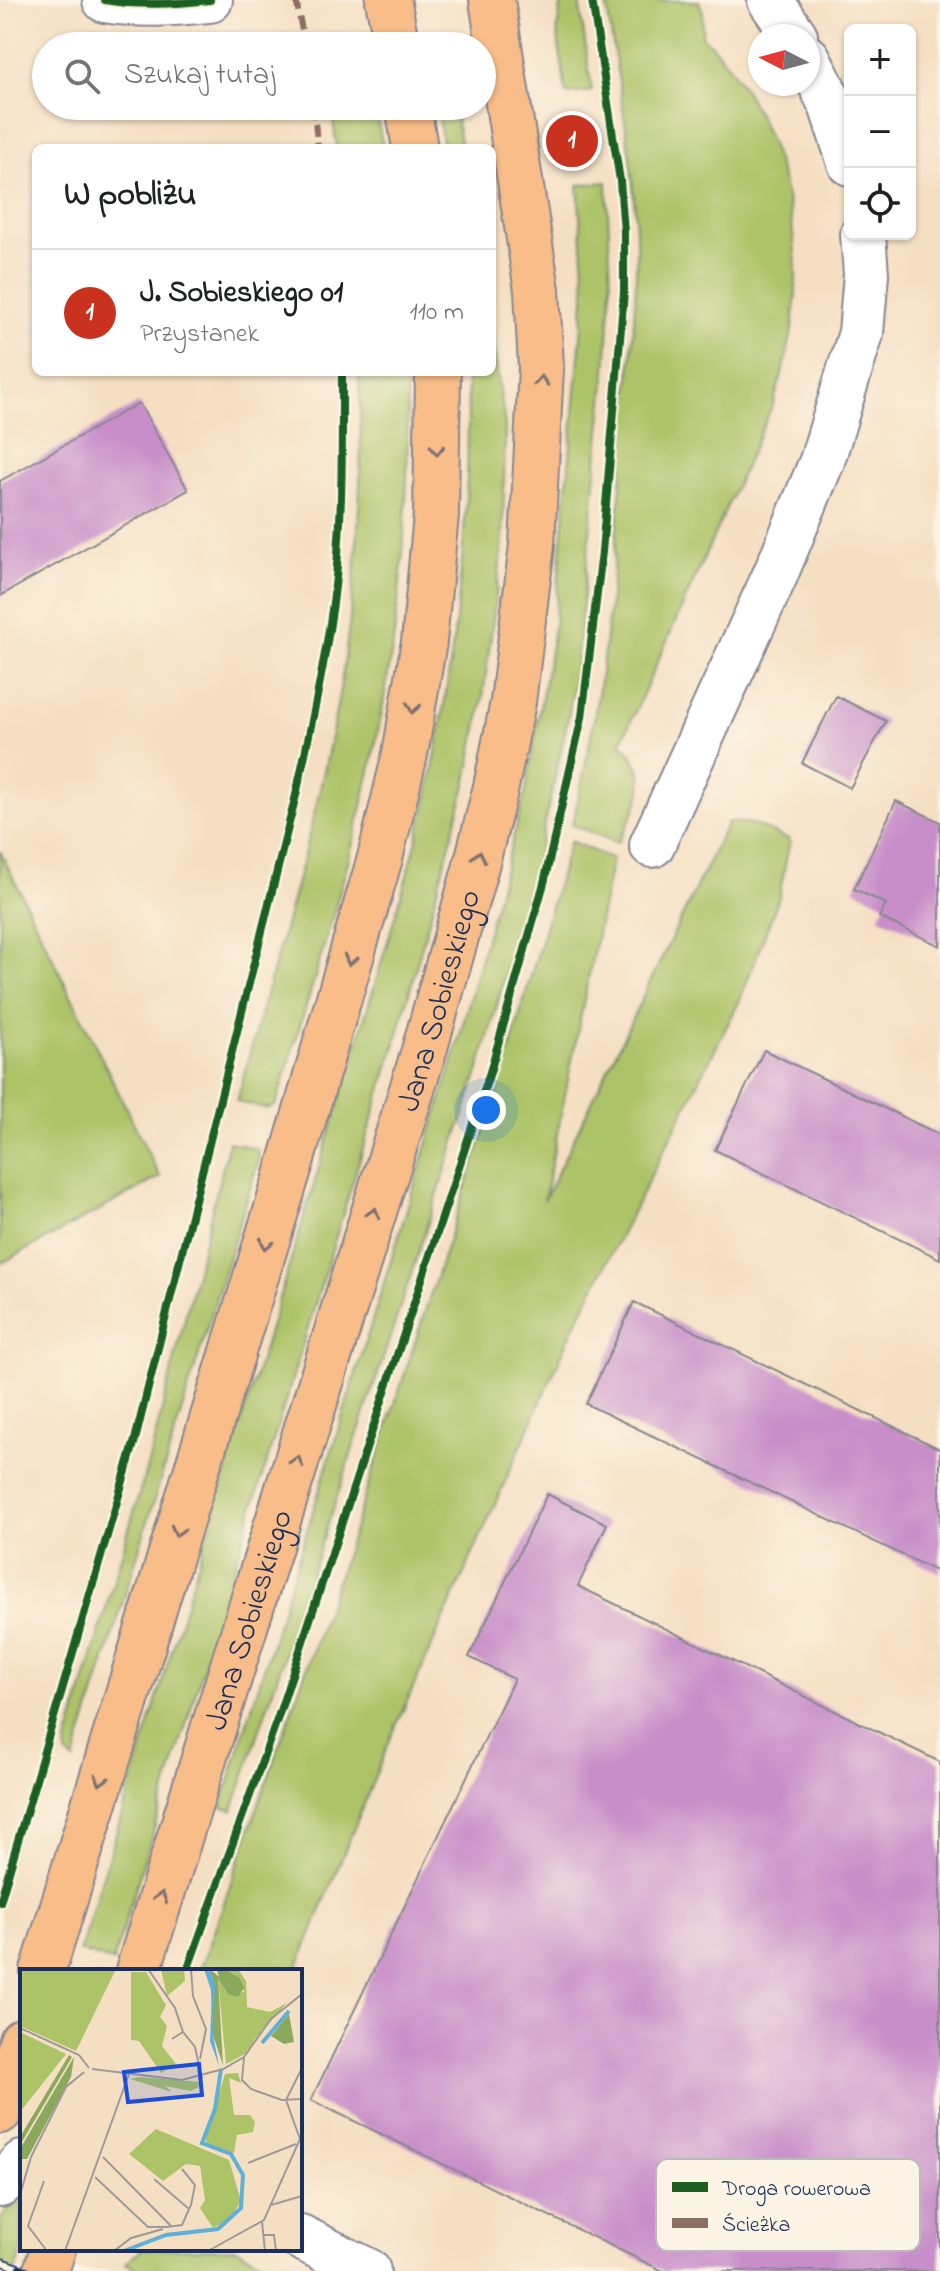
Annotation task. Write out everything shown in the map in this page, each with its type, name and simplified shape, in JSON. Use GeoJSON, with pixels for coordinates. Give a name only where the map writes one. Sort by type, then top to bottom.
{"type":"FeatureCollection","features":[{"type":"Feature","properties":{"kind":"main road"},"geometry":{"type":"LineString","coordinates":[[388,0],[394,32]]}},
{"type":"Feature","properties":{"kind":"main road","name":"Jana Sobieskiego"},"geometry":{"type":"LineString","coordinates":[[139,1969],[429,1036],[480,853],[513,702],[532,545],[541,368],[537,290],[492,0]]}},
{"type":"Feature","properties":{"kind":"main road"},"geometry":{"type":"LineString","coordinates":[[410,120],[414,144]]}},
{"type":"Feature","properties":{"kind":"main road"},"geometry":{"type":"LineString","coordinates":[[46,1966],[289,1169],[380,858],[405,754],[424,642],[436,515],[438,376]]}},
{"type":"Feature","properties":{"kind":"main road"},"geometry":{"type":"LineString","coordinates":[[0,2111],[13,2052]]}},
{"type":"Feature","properties":{"kind":"main road"},"geometry":{"type":"LineString","coordinates":[[46,2271],[52,2251]]}},
{"type":"Feature","properties":{"kind":"street"},"geometry":{"type":"LineString","coordinates":[[105,0],[126,4],[171,4],[210,0]]}},
{"type":"Feature","properties":{"kind":"street"},"geometry":{"type":"LineString","coordinates":[[770,0],[787,24]]}},
{"type":"Feature","properties":{"kind":"street"},"geometry":{"type":"LineString","coordinates":[[820,83],[844,145]]}},
{"type":"Feature","properties":{"kind":"street"},"geometry":{"type":"LineString","coordinates":[[652,845],[776,573],[822,461],[861,333],[866,274],[863,240]]}},
{"type":"Feature","properties":{"kind":"street"},"geometry":{"type":"LineString","coordinates":[[0,2185],[20,2165]]}},
{"type":"Feature","properties":{"kind":"street"},"geometry":{"type":"LineString","coordinates":[[302,2238],[368,2271]]}},
{"type":"Feature","properties":{"kind":"green space"},"geometry":{"type":"Polygon","coordinates":[[[562,0],[579,0],[592,91],[566,94],[557,29],[562,0]]]}},
{"type":"Feature","properties":{"kind":"green space"},"geometry":{"type":"Polygon","coordinates":[[[606,0],[699,1],[703,12],[702,36],[726,63],[747,94],[778,164],[788,202],[796,278],[791,337],[773,404],[621,743],[639,768],[641,780],[637,804],[618,843],[572,825],[592,728],[607,631],[633,334],[636,234],[624,117],[606,0]]]}},
{"type":"Feature","properties":{"kind":"green space"},"geometry":{"type":"Polygon","coordinates":[[[333,120],[378,120],[382,144],[336,144],[333,120]]]}},
{"type":"Feature","properties":{"kind":"green space"},"geometry":{"type":"Polygon","coordinates":[[[439,120],[456,120],[460,144],[442,144],[439,120]]]}},
{"type":"Feature","properties":{"kind":"green space"},"geometry":{"type":"Polygon","coordinates":[[[607,182],[611,291],[580,632],[569,713],[532,880],[479,1069],[233,1810],[221,1807],[453,1061],[525,794],[554,628],[585,289],[578,185],[607,182]]]}},
{"type":"Feature","properties":{"kind":"green space"},"geometry":{"type":"Polygon","coordinates":[[[496,363],[505,426],[503,541],[483,697],[467,781],[396,1041],[113,1962],[80,1951],[376,981],[430,786],[457,615],[465,518],[467,376],[496,376],[496,363]]]}},
{"type":"Feature","properties":{"kind":"green space"},"geometry":{"type":"Polygon","coordinates":[[[359,376],[406,376],[408,433],[403,554],[377,736],[365,795],[324,948],[276,1105],[267,1109],[237,1101],[296,884],[335,719],[353,591],[361,445],[359,376]]]}},
{"type":"Feature","properties":{"kind":"green space"},"geometry":{"type":"Polygon","coordinates":[[[728,822],[753,824],[790,840],[779,897],[740,1000],[574,1327],[391,1737],[297,1969],[201,1969],[338,1578],[502,1076],[570,841],[612,859],[544,1200],[728,822]]]}},
{"type":"Feature","properties":{"kind":"green space"},"geometry":{"type":"Polygon","coordinates":[[[0,851],[160,1177],[0,1264],[0,851]]]}},
{"type":"Feature","properties":{"kind":"green space"},"geometry":{"type":"Polygon","coordinates":[[[229,1142],[257,1149],[259,1159],[74,1761],[66,1754],[67,1743],[153,1446],[229,1142]]]}},
{"type":"Feature","properties":{"kind":"green space"},"geometry":{"type":"Polygon","coordinates":[[[20,2195],[21,2251],[15,2271],[0,2271],[0,2221],[20,2195]]]}},
{"type":"Feature","properties":{"kind":"green space"},"geometry":{"type":"Polygon","coordinates":[[[140,2251],[240,2251],[283,2271],[141,2271],[125,2263],[140,2251]]]}},
{"type":"Feature","properties":{"kind":"building"},"geometry":{"type":"Polygon","coordinates":[[[139,403],[188,490],[0,596],[0,481],[139,403]]]}},
{"type":"Feature","properties":{"kind":"building"},"geometry":{"type":"Polygon","coordinates":[[[836,696],[886,721],[850,788],[802,763],[836,696]]]}},
{"type":"Feature","properties":{"kind":"building"},"geometry":{"type":"Polygon","coordinates":[[[896,801],[940,822],[940,946],[879,917],[886,904],[854,889],[896,801]]]}},
{"type":"Feature","properties":{"kind":"building"},"geometry":{"type":"Polygon","coordinates":[[[764,1050],[940,1135],[940,1259],[715,1150],[764,1050]]]}},
{"type":"Feature","properties":{"kind":"building"},"geometry":{"type":"Polygon","coordinates":[[[634,1302],[940,1449],[940,1573],[586,1404],[634,1302]]]}},
{"type":"Feature","properties":{"kind":"building"},"geometry":{"type":"Polygon","coordinates":[[[547,1494],[607,1524],[578,1586],[940,1762],[940,2271],[663,2271],[311,2100],[514,1679],[469,1657],[547,1494]]]}},
{"type":"Feature","properties":{"kind":"railway"},"geometry":{"type":"LineString","coordinates":[[0,2261],[27,2271]]}},
{"type":"Feature","properties":{"kind":"marked path"},"geometry":{"type":"LineString","coordinates":[[296,0],[302,32]]}},
{"type":"Feature","properties":{"kind":"marked path"},"geometry":{"type":"LineString","coordinates":[[315,120],[318,144]]}},
{"type":"Feature","properties":{"kind":"cycle path"},"geometry":{"type":"LineString","coordinates":[[105,0],[157,4],[210,0]]}},
{"type":"Feature","properties":{"kind":"cycle path"},"geometry":{"type":"LineString","coordinates":[[188,1969],[278,1717],[490,1072],[544,883],[582,717],[602,552],[624,292],[620,181],[592,0]]}},
{"type":"Feature","properties":{"kind":"cycle path"},"geometry":{"type":"LineString","coordinates":[[0,1902],[135,1440],[296,795],[321,675],[336,574],[341,488],[342,376]]}},
{"type":"Feature","properties":{"kind":"place","name":"J. Sobieskiego 01"},"geometry":{"type":"Point","coordinates":[572,141]}}]}
